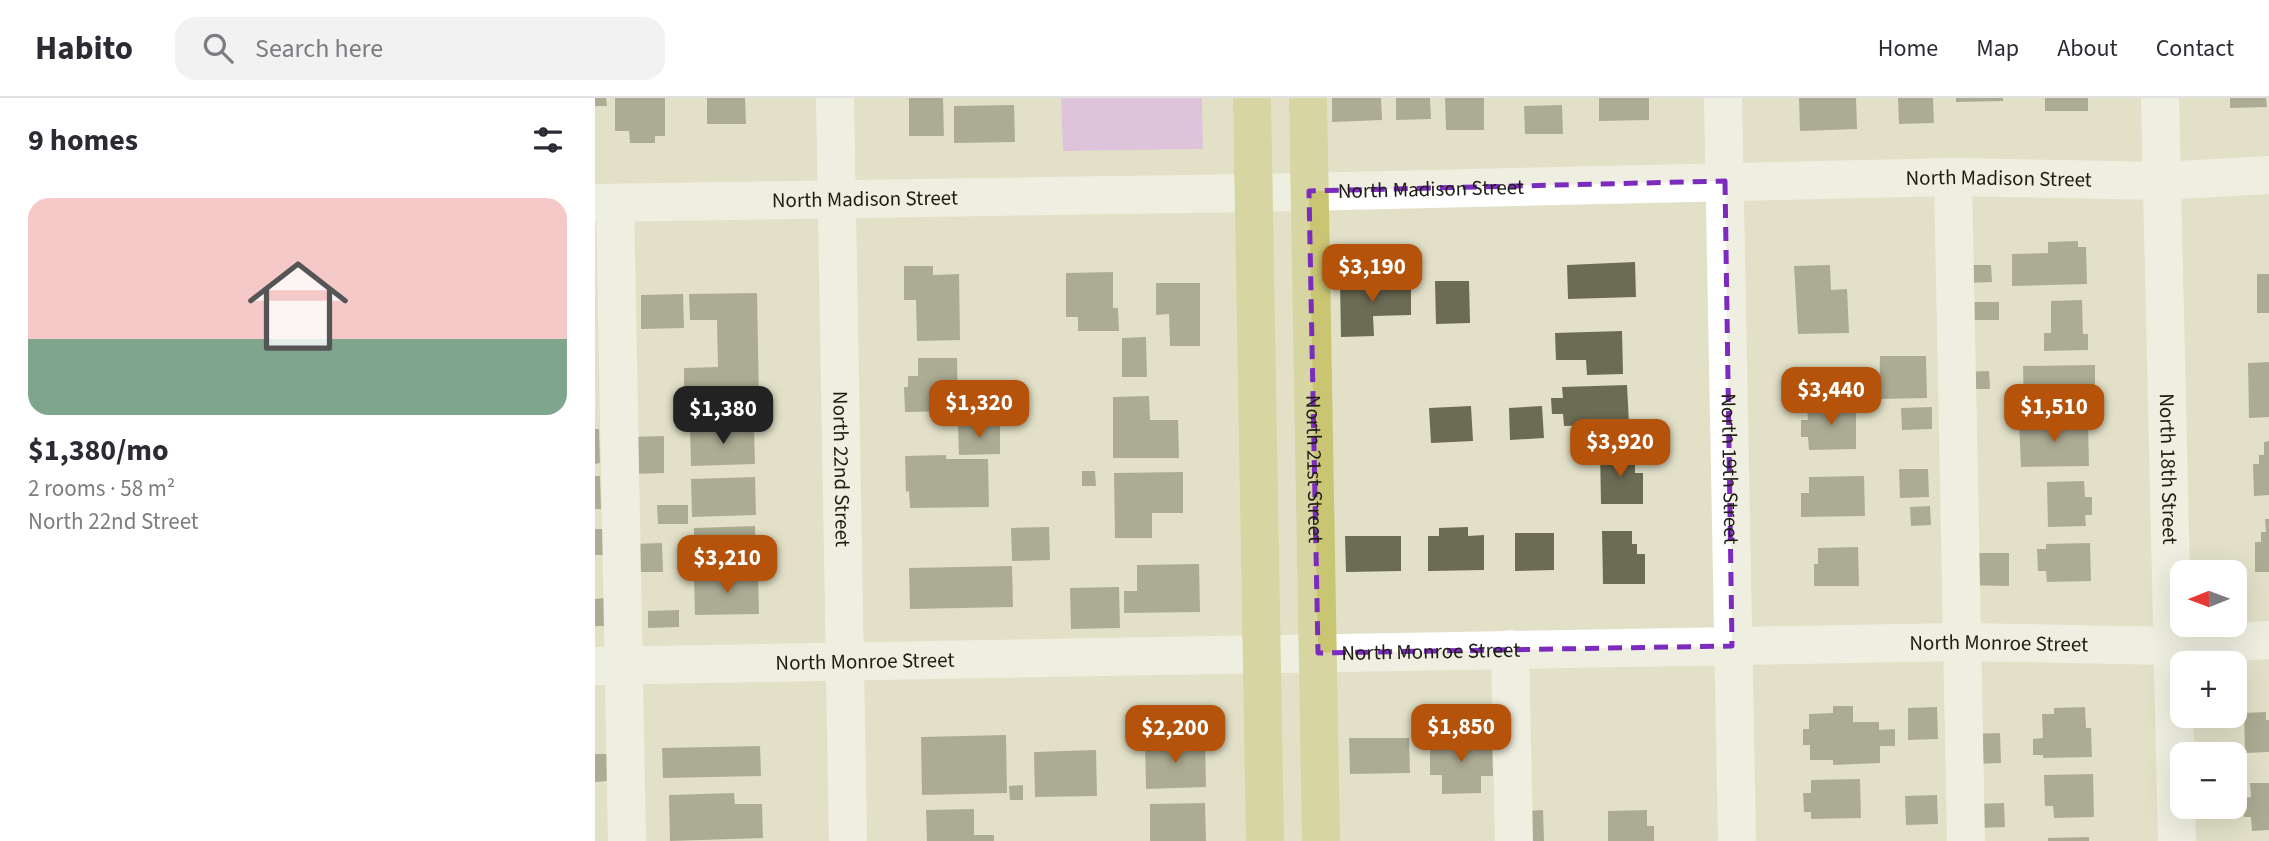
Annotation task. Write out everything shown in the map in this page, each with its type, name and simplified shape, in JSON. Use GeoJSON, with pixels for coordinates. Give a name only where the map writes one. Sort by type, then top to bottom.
{"type":"FeatureCollection","features":[{"type":"Feature","properties":{"kind":"main road"},"geometry":{"type":"LineString","coordinates":[[1252,98],[1265,841]]}},
{"type":"Feature","properties":{"kind":"main road","name":"North 21st Street"},"geometry":{"type":"LineString","coordinates":[[1308,98],[1321,841]]}},
{"type":"Feature","properties":{"kind":"street","name":"North 22nd Street"},"geometry":{"type":"LineString","coordinates":[[835,98],[848,841]]}},
{"type":"Feature","properties":{"kind":"street","name":"North 19th Street"},"geometry":{"type":"LineString","coordinates":[[1723,98],[1737,841]]}},
{"type":"Feature","properties":{"kind":"street","name":"North 18th Street"},"geometry":{"type":"LineString","coordinates":[[2160,98],[2177,841]]}},
{"type":"Feature","properties":{"kind":"street","name":"North Madison Street"},"geometry":{"type":"LineString","coordinates":[[605,203],[1254,193],[1953,177],[2162,181],[2269,175]]}},
{"type":"Feature","properties":{"kind":"street"},"geometry":{"type":"LineString","coordinates":[[1953,177],[1966,841]]}},
{"type":"Feature","properties":{"kind":"street"},"geometry":{"type":"LineString","coordinates":[[605,203],[609,666],[627,841]]}},
{"type":"Feature","properties":{"kind":"street","name":"North Monroe Street"},"geometry":{"type":"LineString","coordinates":[[609,666],[1962,642],[2173,646],[2269,640]]}},
{"type":"Feature","properties":{"kind":"street"},"geometry":{"type":"LineString","coordinates":[[1510,649],[1514,841]]}},
{"type":"Feature","properties":{"kind":"highlighted area"},"geometry":{"type":"Polygon","coordinates":[[[1725,181],[1732,646],[1318,653],[1309,191],[1725,181]]]}},
{"type":"Feature","properties":{"kind":"shaded area"},"geometry":{"type":"Polygon","coordinates":[[[1061,98],[1202,98],[1203,149],[1063,151],[1061,98]]]}},
{"type":"Feature","properties":{"kind":"building"},"geometry":{"type":"Polygon","coordinates":[[[595,98],[606,98],[607,106],[595,106],[595,98]]]}},
{"type":"Feature","properties":{"kind":"building"},"geometry":{"type":"Polygon","coordinates":[[[615,98],[665,98],[665,136],[655,136],[655,143],[630,143],[629,131],[615,131],[615,98]]]}},
{"type":"Feature","properties":{"kind":"building"},"geometry":{"type":"Polygon","coordinates":[[[707,98],[745,98],[746,124],[707,124],[707,98]]]}},
{"type":"Feature","properties":{"kind":"building"},"geometry":{"type":"Polygon","coordinates":[[[909,98],[943,98],[944,136],[909,136],[909,98]]]}},
{"type":"Feature","properties":{"kind":"building"},"geometry":{"type":"Polygon","coordinates":[[[1332,98],[1381,98],[1382,120],[1332,122],[1332,98]]]}},
{"type":"Feature","properties":{"kind":"building"},"geometry":{"type":"Polygon","coordinates":[[[1396,98],[1430,98],[1431,119],[1396,120],[1396,98]]]}},
{"type":"Feature","properties":{"kind":"building"},"geometry":{"type":"Polygon","coordinates":[[[1445,98],[1484,98],[1484,130],[1446,130],[1445,98]]]}},
{"type":"Feature","properties":{"kind":"building"},"geometry":{"type":"Polygon","coordinates":[[[1599,98],[1649,98],[1649,120],[1599,121],[1599,98]]]}},
{"type":"Feature","properties":{"kind":"building"},"geometry":{"type":"Polygon","coordinates":[[[1799,98],[1856,98],[1857,129],[1800,131],[1799,98]]]}},
{"type":"Feature","properties":{"kind":"building"},"geometry":{"type":"Polygon","coordinates":[[[1898,98],[1933,98],[1934,123],[1899,124],[1898,98]]]}},
{"type":"Feature","properties":{"kind":"building"},"geometry":{"type":"Polygon","coordinates":[[[1956,98],[2003,98],[2003,101],[1956,102],[1956,98]]]}},
{"type":"Feature","properties":{"kind":"building"},"geometry":{"type":"Polygon","coordinates":[[[2045,98],[2088,98],[2088,111],[2045,111],[2045,98]]]}},
{"type":"Feature","properties":{"kind":"building"},"geometry":{"type":"Polygon","coordinates":[[[2230,98],[2266,98],[2267,107],[2230,108],[2230,98]]]}},
{"type":"Feature","properties":{"kind":"building"},"geometry":{"type":"Polygon","coordinates":[[[1014,105],[1015,142],[954,143],[954,106],[1014,105]]]}},
{"type":"Feature","properties":{"kind":"building"},"geometry":{"type":"Polygon","coordinates":[[[1562,105],[1563,134],[1525,134],[1524,106],[1562,105]]]}},
{"type":"Feature","properties":{"kind":"building"},"geometry":{"type":"Polygon","coordinates":[[[2078,241],[2078,247],[2086,247],[2087,284],[2012,286],[2012,254],[2048,253],[2048,242],[2078,241]]]}},
{"type":"Feature","properties":{"kind":"building"},"geometry":{"type":"Polygon","coordinates":[[[1635,262],[1636,297],[1568,299],[1567,265],[1635,262]]]}},
{"type":"Feature","properties":{"kind":"building"},"geometry":{"type":"Polygon","coordinates":[[[1830,265],[1831,290],[1847,289],[1849,333],[1798,334],[1794,266],[1830,265]]]}},
{"type":"Feature","properties":{"kind":"building"},"geometry":{"type":"Polygon","coordinates":[[[1963,265],[1991,265],[1992,282],[1963,283],[1963,265]]]}},
{"type":"Feature","properties":{"kind":"building"},"geometry":{"type":"Polygon","coordinates":[[[904,266],[933,266],[933,275],[959,274],[960,340],[917,341],[916,300],[904,300],[904,266]]]}},
{"type":"Feature","properties":{"kind":"building"},"geometry":{"type":"Polygon","coordinates":[[[1113,272],[1113,308],[1118,308],[1119,331],[1078,331],[1078,317],[1066,317],[1066,273],[1113,272]]]}},
{"type":"Feature","properties":{"kind":"building"},"geometry":{"type":"Polygon","coordinates":[[[2257,274],[2269,274],[2269,313],[2257,313],[2257,274]]]}},
{"type":"Feature","properties":{"kind":"building"},"geometry":{"type":"Polygon","coordinates":[[[1340,281],[1411,281],[1411,315],[1373,316],[1374,336],[1341,337],[1340,281]]]}},
{"type":"Feature","properties":{"kind":"building"},"geometry":{"type":"Polygon","coordinates":[[[1435,281],[1469,281],[1470,323],[1436,324],[1435,281]]]}},
{"type":"Feature","properties":{"kind":"building"},"geometry":{"type":"Polygon","coordinates":[[[1156,283],[1200,283],[1200,346],[1170,346],[1169,314],[1156,315],[1156,283]]]}},
{"type":"Feature","properties":{"kind":"building"},"geometry":{"type":"Polygon","coordinates":[[[757,293],[759,400],[684,402],[684,368],[718,367],[717,320],[690,320],[689,294],[757,293]]]}},
{"type":"Feature","properties":{"kind":"building"},"geometry":{"type":"Polygon","coordinates":[[[683,294],[684,328],[641,329],[641,295],[683,294]]]}},
{"type":"Feature","properties":{"kind":"building"},"geometry":{"type":"Polygon","coordinates":[[[2082,300],[2083,334],[2088,334],[2088,350],[2044,351],[2044,333],[2051,333],[2051,301],[2082,300]]]}},
{"type":"Feature","properties":{"kind":"building"},"geometry":{"type":"Polygon","coordinates":[[[1968,302],[1999,302],[1999,320],[1969,320],[1968,302]]]}},
{"type":"Feature","properties":{"kind":"building"},"geometry":{"type":"Polygon","coordinates":[[[1622,331],[1623,374],[1587,375],[1586,360],[1556,360],[1555,333],[1622,331]]]}},
{"type":"Feature","properties":{"kind":"building"},"geometry":{"type":"Polygon","coordinates":[[[1146,337],[1147,377],[1122,377],[1122,338],[1146,337]]]}},
{"type":"Feature","properties":{"kind":"building"},"geometry":{"type":"Polygon","coordinates":[[[1880,356],[1926,356],[1927,398],[1879,399],[1880,356]]]}},
{"type":"Feature","properties":{"kind":"building"},"geometry":{"type":"Polygon","coordinates":[[[918,358],[957,358],[958,411],[905,412],[904,387],[908,387],[908,376],[918,376],[918,358]]]}},
{"type":"Feature","properties":{"kind":"building"},"geometry":{"type":"Polygon","coordinates":[[[2269,362],[2269,417],[2249,418],[2248,363],[2269,362]]]}},
{"type":"Feature","properties":{"kind":"building"},"geometry":{"type":"Polygon","coordinates":[[[2095,365],[2095,407],[2024,408],[2023,366],[2095,365]]]}},
{"type":"Feature","properties":{"kind":"building"},"geometry":{"type":"Polygon","coordinates":[[[1989,371],[1990,389],[1965,389],[1965,372],[1989,371]]]}},
{"type":"Feature","properties":{"kind":"building"},"geometry":{"type":"Polygon","coordinates":[[[1627,385],[1629,424],[1564,426],[1563,414],[1552,414],[1551,398],[1563,398],[1562,387],[1627,385]]]}},
{"type":"Feature","properties":{"kind":"building"},"geometry":{"type":"Polygon","coordinates":[[[1149,396],[1150,420],[1178,420],[1179,458],[1113,458],[1113,397],[1149,396]]]}},
{"type":"Feature","properties":{"kind":"building"},"geometry":{"type":"Polygon","coordinates":[[[1856,405],[1856,449],[1809,450],[1808,437],[1801,437],[1801,420],[1808,420],[1807,406],[1856,405]]]}},
{"type":"Feature","properties":{"kind":"building"},"geometry":{"type":"Polygon","coordinates":[[[1471,406],[1473,441],[1431,443],[1429,408],[1471,406]]]}},
{"type":"Feature","properties":{"kind":"building"},"geometry":{"type":"Polygon","coordinates":[[[1542,406],[1544,438],[1510,440],[1509,408],[1542,406]]]}},
{"type":"Feature","properties":{"kind":"building"},"geometry":{"type":"Polygon","coordinates":[[[1932,407],[1932,429],[1902,430],[1901,408],[1932,407]]]}},
{"type":"Feature","properties":{"kind":"building"},"geometry":{"type":"Polygon","coordinates":[[[2088,422],[2089,466],[2021,467],[2019,423],[2088,422]]]}},
{"type":"Feature","properties":{"kind":"building"},"geometry":{"type":"Polygon","coordinates":[[[1000,425],[1000,454],[959,455],[958,426],[1000,425]]]}},
{"type":"Feature","properties":{"kind":"building"},"geometry":{"type":"Polygon","coordinates":[[[754,426],[755,464],[691,466],[690,428],[754,426]]]}},
{"type":"Feature","properties":{"kind":"building"},"geometry":{"type":"Polygon","coordinates":[[[595,429],[599,429],[600,463],[595,464],[595,429]]]}},
{"type":"Feature","properties":{"kind":"building"},"geometry":{"type":"Polygon","coordinates":[[[664,436],[664,473],[630,474],[629,437],[664,436]]]}},
{"type":"Feature","properties":{"kind":"building"},"geometry":{"type":"Polygon","coordinates":[[[2269,441],[2269,495],[2254,496],[2253,464],[2259,464],[2259,455],[2264,455],[2264,442],[2269,441]]]}},
{"type":"Feature","properties":{"kind":"building"},"geometry":{"type":"Polygon","coordinates":[[[1600,450],[1630,450],[1630,464],[1635,464],[1635,473],[1643,473],[1643,504],[1601,504],[1600,450]]]}},
{"type":"Feature","properties":{"kind":"building"},"geometry":{"type":"Polygon","coordinates":[[[946,455],[946,459],[988,459],[989,507],[910,508],[909,491],[906,492],[905,456],[946,455]]]}},
{"type":"Feature","properties":{"kind":"building"},"geometry":{"type":"Polygon","coordinates":[[[1899,469],[1928,469],[1929,497],[1900,498],[1899,469]]]}},
{"type":"Feature","properties":{"kind":"building"},"geometry":{"type":"Polygon","coordinates":[[[1082,471],[1095,471],[1096,486],[1082,486],[1082,471]]]}},
{"type":"Feature","properties":{"kind":"building"},"geometry":{"type":"Polygon","coordinates":[[[1183,472],[1183,513],[1152,513],[1152,538],[1115,538],[1114,473],[1183,472]]]}},
{"type":"Feature","properties":{"kind":"building"},"geometry":{"type":"Polygon","coordinates":[[[595,476],[600,476],[601,509],[595,509],[595,476]]]}},
{"type":"Feature","properties":{"kind":"building"},"geometry":{"type":"Polygon","coordinates":[[[1864,476],[1865,516],[1801,517],[1801,493],[1809,493],[1809,477],[1864,476]]]}},
{"type":"Feature","properties":{"kind":"building"},"geometry":{"type":"Polygon","coordinates":[[[755,477],[756,515],[692,517],[691,479],[755,477]]]}},
{"type":"Feature","properties":{"kind":"building"},"geometry":{"type":"Polygon","coordinates":[[[2084,481],[2085,497],[2092,497],[2092,515],[2085,515],[2086,526],[2048,527],[2047,482],[2084,481]]]}},
{"type":"Feature","properties":{"kind":"building"},"geometry":{"type":"Polygon","coordinates":[[[657,505],[688,505],[688,524],[658,524],[657,505]]]}},
{"type":"Feature","properties":{"kind":"building"},"geometry":{"type":"Polygon","coordinates":[[[1930,506],[1931,525],[1911,526],[1910,507],[1930,506]]]}},
{"type":"Feature","properties":{"kind":"building"},"geometry":{"type":"Polygon","coordinates":[[[2265,519],[2269,519],[2269,572],[2255,572],[2255,542],[2261,542],[2261,532],[2266,532],[2265,519]]]}},
{"type":"Feature","properties":{"kind":"building"},"geometry":{"type":"Polygon","coordinates":[[[755,526],[756,565],[694,566],[694,528],[755,526]]]}},
{"type":"Feature","properties":{"kind":"building"},"geometry":{"type":"Polygon","coordinates":[[[1049,527],[1050,560],[1012,561],[1011,528],[1049,527]]]}},
{"type":"Feature","properties":{"kind":"building"},"geometry":{"type":"Polygon","coordinates":[[[1468,527],[1468,536],[1484,535],[1484,570],[1428,571],[1428,536],[1439,536],[1439,528],[1468,527]]]}},
{"type":"Feature","properties":{"kind":"building"},"geometry":{"type":"Polygon","coordinates":[[[595,529],[603,529],[603,555],[595,555],[595,529]]]}},
{"type":"Feature","properties":{"kind":"building"},"geometry":{"type":"Polygon","coordinates":[[[1602,531],[1632,531],[1632,544],[1637,544],[1637,554],[1645,554],[1645,584],[1603,584],[1602,531]]]}},
{"type":"Feature","properties":{"kind":"building"},"geometry":{"type":"Polygon","coordinates":[[[1515,533],[1554,533],[1554,570],[1515,571],[1515,533]]]}},
{"type":"Feature","properties":{"kind":"building"},"geometry":{"type":"Polygon","coordinates":[[[1345,536],[1401,536],[1401,571],[1346,572],[1345,536]]]}},
{"type":"Feature","properties":{"kind":"building"},"geometry":{"type":"Polygon","coordinates":[[[662,543],[663,572],[633,572],[632,544],[662,543]]]}},
{"type":"Feature","properties":{"kind":"building"},"geometry":{"type":"Polygon","coordinates":[[[2090,543],[2091,581],[2047,582],[2046,571],[2038,571],[2037,549],[2046,549],[2046,544],[2090,543]]]}},
{"type":"Feature","properties":{"kind":"building"},"geometry":{"type":"Polygon","coordinates":[[[1858,547],[1859,586],[1814,586],[1814,564],[1818,564],[1818,548],[1858,547]]]}},
{"type":"Feature","properties":{"kind":"building"},"geometry":{"type":"Polygon","coordinates":[[[1965,553],[2009,553],[2009,586],[1964,585],[1965,553]]]}},
{"type":"Feature","properties":{"kind":"building"},"geometry":{"type":"Polygon","coordinates":[[[1199,564],[1200,612],[1124,613],[1124,591],[1137,591],[1137,565],[1199,564]]]}},
{"type":"Feature","properties":{"kind":"building"},"geometry":{"type":"Polygon","coordinates":[[[1012,566],[1013,607],[910,609],[909,568],[1012,566]]]}},
{"type":"Feature","properties":{"kind":"building"},"geometry":{"type":"Polygon","coordinates":[[[758,575],[759,614],[695,615],[694,577],[758,575]]]}},
{"type":"Feature","properties":{"kind":"building"},"geometry":{"type":"Polygon","coordinates":[[[1119,587],[1120,628],[1071,629],[1070,588],[1119,587]]]}},
{"type":"Feature","properties":{"kind":"building"},"geometry":{"type":"Polygon","coordinates":[[[604,598],[604,626],[595,626],[595,599],[604,598]]]}},
{"type":"Feature","properties":{"kind":"building"},"geometry":{"type":"Polygon","coordinates":[[[679,610],[679,627],[648,628],[648,611],[679,610]]]}},
{"type":"Feature","properties":{"kind":"building"},"geometry":{"type":"Polygon","coordinates":[[[1833,706],[1853,706],[1853,722],[1879,722],[1879,730],[1895,729],[1895,746],[1880,746],[1880,763],[1833,765],[1833,760],[1810,760],[1810,745],[1803,745],[1803,729],[1809,729],[1809,714],[1833,713],[1833,706]]]}},
{"type":"Feature","properties":{"kind":"building"},"geometry":{"type":"Polygon","coordinates":[[[1937,707],[1938,739],[1908,740],[1908,708],[1937,707]]]}},
{"type":"Feature","properties":{"kind":"building"},"geometry":{"type":"Polygon","coordinates":[[[2085,707],[2086,728],[2091,728],[2092,757],[2043,758],[2043,755],[2033,755],[2033,739],[2043,738],[2042,714],[2054,714],[2054,708],[2085,707]]]}},
{"type":"Feature","properties":{"kind":"building"},"geometry":{"type":"Polygon","coordinates":[[[2266,712],[2266,720],[2269,720],[2269,752],[2247,753],[2244,728],[2247,728],[2247,713],[2266,712]]]}},
{"type":"Feature","properties":{"kind":"building"},"geometry":{"type":"Polygon","coordinates":[[[2000,733],[2001,763],[1973,764],[1972,734],[2000,733]]]}},
{"type":"Feature","properties":{"kind":"building"},"geometry":{"type":"Polygon","coordinates":[[[1006,735],[1007,793],[922,795],[921,737],[1006,735]]]}},
{"type":"Feature","properties":{"kind":"building"},"geometry":{"type":"Polygon","coordinates":[[[1349,738],[1409,738],[1410,773],[1350,774],[1349,738]]]}},
{"type":"Feature","properties":{"kind":"building"},"geometry":{"type":"Polygon","coordinates":[[[1430,740],[1492,740],[1493,776],[1481,776],[1481,793],[1442,794],[1442,775],[1430,775],[1430,740]]]}},
{"type":"Feature","properties":{"kind":"building"},"geometry":{"type":"Polygon","coordinates":[[[1205,741],[1206,787],[1146,789],[1145,742],[1205,741]]]}},
{"type":"Feature","properties":{"kind":"building"},"geometry":{"type":"Polygon","coordinates":[[[760,746],[761,776],[663,778],[662,748],[760,746]]]}},
{"type":"Feature","properties":{"kind":"building"},"geometry":{"type":"Polygon","coordinates":[[[1096,750],[1097,796],[1035,797],[1034,752],[1096,750]]]}},
{"type":"Feature","properties":{"kind":"building"},"geometry":{"type":"Polygon","coordinates":[[[595,754],[607,754],[607,781],[595,782],[595,754]]]}},
{"type":"Feature","properties":{"kind":"building"},"geometry":{"type":"Polygon","coordinates":[[[2093,774],[2094,817],[2054,818],[2053,806],[2045,806],[2044,775],[2093,774]]]}},
{"type":"Feature","properties":{"kind":"building"},"geometry":{"type":"Polygon","coordinates":[[[1860,779],[1861,818],[1811,819],[1811,812],[1804,812],[1803,793],[1811,793],[1811,780],[1860,779]]]}},
{"type":"Feature","properties":{"kind":"building"},"geometry":{"type":"Polygon","coordinates":[[[2250,783],[2269,783],[2269,830],[2252,831],[2251,817],[2247,817],[2247,798],[2251,797],[2250,783]]]}},
{"type":"Feature","properties":{"kind":"building"},"geometry":{"type":"Polygon","coordinates":[[[1023,785],[1023,800],[1010,800],[1009,786],[1023,785]]]}},
{"type":"Feature","properties":{"kind":"building"},"geometry":{"type":"Polygon","coordinates":[[[734,793],[735,804],[762,804],[763,838],[670,841],[669,795],[734,793]]]}},
{"type":"Feature","properties":{"kind":"building"},"geometry":{"type":"Polygon","coordinates":[[[1937,795],[1938,824],[1906,825],[1905,796],[1937,795]]]}},
{"type":"Feature","properties":{"kind":"building"},"geometry":{"type":"Polygon","coordinates":[[[1205,803],[1206,841],[1150,841],[1150,804],[1205,803]]]}},
{"type":"Feature","properties":{"kind":"building"},"geometry":{"type":"Polygon","coordinates":[[[2004,803],[2005,827],[1975,828],[1974,804],[2004,803]]]}},
{"type":"Feature","properties":{"kind":"building"},"geometry":{"type":"Polygon","coordinates":[[[974,809],[974,835],[994,835],[994,841],[927,841],[926,810],[974,809]]]}},
{"type":"Feature","properties":{"kind":"building"},"geometry":{"type":"Polygon","coordinates":[[[1543,810],[1544,841],[1525,841],[1524,811],[1543,810]]]}},
{"type":"Feature","properties":{"kind":"building"},"geometry":{"type":"Polygon","coordinates":[[[1647,810],[1647,826],[1654,826],[1654,841],[1608,841],[1608,811],[1647,810]]]}},
{"type":"Feature","properties":{"kind":"building"},"geometry":{"type":"Polygon","coordinates":[[[2089,837],[2089,841],[2048,841],[2048,838],[2089,837]]]}}]}
